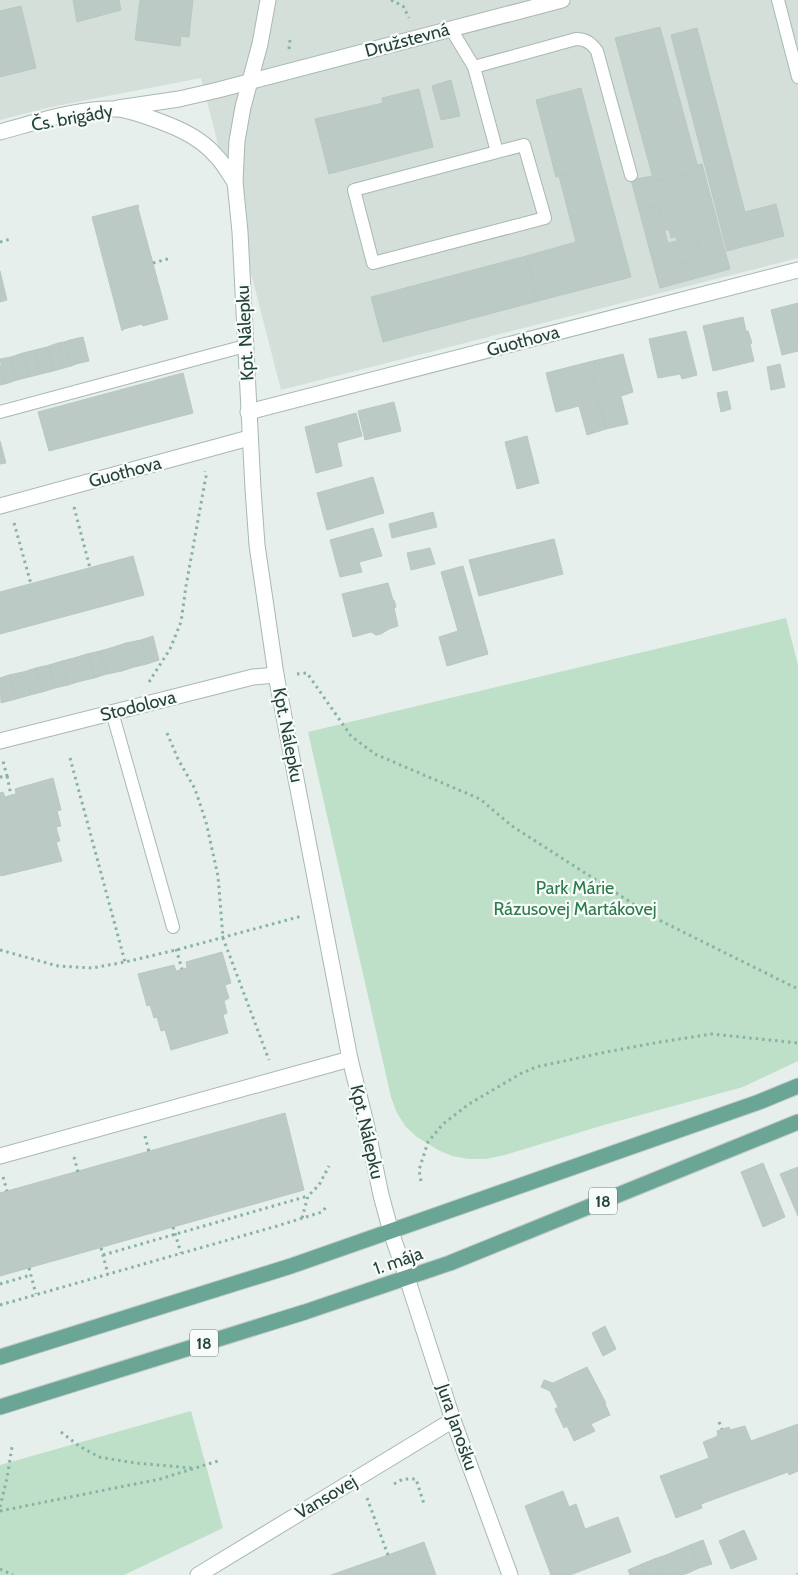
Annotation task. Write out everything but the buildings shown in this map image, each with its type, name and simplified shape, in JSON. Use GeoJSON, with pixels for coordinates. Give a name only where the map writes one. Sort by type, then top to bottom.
{"type":"FeatureCollection","features":[{"type":"Feature","properties":{"kind":"main road","name":"1. mája"},"geometry":{"type":"LineString","coordinates":[[0,1357],[291,1266],[759,1102],[798,1086]]}},
{"type":"Feature","properties":{"kind":"main road","name":"1. mája"},"geometry":{"type":"LineString","coordinates":[[0,1407],[296,1314],[450,1263],[798,1122]]}},
{"type":"Feature","properties":{"kind":"street","name":"Kpt. Nálepku"},"geometry":{"type":"LineString","coordinates":[[268,0],[260,44],[237,141],[235,182],[240,232],[249,438],[258,545],[276,675],[350,1059],[390,1232],[407,1278]]}},
{"type":"Feature","properties":{"kind":"street","name":"Družstevná"},"geometry":{"type":"LineString","coordinates":[[251,81],[562,0]]}},
{"type":"Feature","properties":{"kind":"street"},"geometry":{"type":"LineString","coordinates":[[118,108],[179,99],[251,81]]}},
{"type":"Feature","properties":{"kind":"street","name":"Čs. brigády"},"geometry":{"type":"LineString","coordinates":[[0,132],[98,109],[118,108],[168,124],[199,140]]}},
{"type":"Feature","properties":{"kind":"street","name":"Kpt. Nálepku"},"geometry":{"type":"LineString","coordinates":[[199,140],[217,156],[235,182]]}},
{"type":"Feature","properties":{"kind":"street","name":"Guothova"},"geometry":{"type":"LineString","coordinates":[[248,412],[798,270]]}},
{"type":"Feature","properties":{"kind":"street","name":"Guothova"},"geometry":{"type":"LineString","coordinates":[[4,504],[249,438]]}},
{"type":"Feature","properties":{"kind":"street","name":"Stodolova"},"geometry":{"type":"LineString","coordinates":[[0,741],[253,677],[276,675]]}},
{"type":"Feature","properties":{"kind":"street"},"geometry":{"type":"LineString","coordinates":[[0,1156],[350,1059]]}},
{"type":"Feature","properties":{"kind":"street","name":"Jura Janošku"},"geometry":{"type":"LineString","coordinates":[[407,1278],[453,1420],[510,1575]]}},
{"type":"Feature","properties":{"kind":"street","name":"Vansovej"},"geometry":{"type":"LineString","coordinates":[[198,1575],[453,1420]]}},
{"type":"Feature","properties":{"kind":"lane"},"geometry":{"type":"LineString","coordinates":[[778,0],[798,77]]}},
{"type":"Feature","properties":{"kind":"lane"},"geometry":{"type":"LineString","coordinates":[[451,29],[474,67],[497,152]]}},
{"type":"Feature","properties":{"kind":"lane"},"geometry":{"type":"LineString","coordinates":[[474,67],[576,39],[584,39],[591,43],[597,51],[630,175]]}},
{"type":"Feature","properties":{"kind":"lane"},"geometry":{"type":"LineString","coordinates":[[524,146],[545,218],[373,263],[354,190],[497,152],[524,146]]}},
{"type":"Feature","properties":{"kind":"lane"},"geometry":{"type":"LineString","coordinates":[[0,412],[245,346]]}},
{"type":"Feature","properties":{"kind":"lane"},"geometry":{"type":"LineString","coordinates":[[112,712],[173,927]]}},
{"type":"Feature","properties":{"kind":"path"},"geometry":{"type":"LineString","coordinates":[[0,242],[11,239]]}},
{"type":"Feature","properties":{"kind":"path"},"geometry":{"type":"LineString","coordinates":[[153,263],[171,258]]}},
{"type":"Feature","properties":{"kind":"path"},"geometry":{"type":"LineString","coordinates":[[138,706],[152,676],[170,649],[181,622],[206,476],[201,451]]}},
{"type":"Feature","properties":{"kind":"path"},"geometry":{"type":"LineString","coordinates":[[69,486],[90,568]]}},
{"type":"Feature","properties":{"kind":"path"},"geometry":{"type":"LineString","coordinates":[[4,504],[31,584]]}},
{"type":"Feature","properties":{"kind":"path"},"geometry":{"type":"LineString","coordinates":[[276,675],[307,674],[352,736],[375,754],[480,799],[512,826],[655,918],[798,989]]}},
{"type":"Feature","properties":{"kind":"path"},"geometry":{"type":"LineString","coordinates":[[167,733],[178,758],[195,788],[206,822],[218,876],[223,938],[277,1079]]}},
{"type":"Feature","properties":{"kind":"path"},"geometry":{"type":"LineString","coordinates":[[70,758],[124,962]]}},
{"type":"Feature","properties":{"kind":"path"},"geometry":{"type":"LineString","coordinates":[[2,759],[11,795]]}},
{"type":"Feature","properties":{"kind":"path"},"geometry":{"type":"LineString","coordinates":[[0,777],[6,776]]}},
{"type":"Feature","properties":{"kind":"path"},"geometry":{"type":"LineString","coordinates":[[0,950],[58,966],[92,968],[223,938],[307,915]]}},
{"type":"Feature","properties":{"kind":"path"},"geometry":{"type":"LineString","coordinates":[[176,949],[182,969]]}},
{"type":"Feature","properties":{"kind":"path"},"geometry":{"type":"LineString","coordinates":[[421,1181],[419,1170],[428,1142],[443,1124],[469,1104],[520,1074],[536,1067],[606,1052],[712,1034],[798,1043]]}},
{"type":"Feature","properties":{"kind":"path"},"geometry":{"type":"LineString","coordinates":[[73,1154],[78,1172]]}},
{"type":"Feature","properties":{"kind":"path"},"geometry":{"type":"LineString","coordinates":[[103,1254],[308,1196],[319,1185],[329,1166]]}},
{"type":"Feature","properties":{"kind":"path"},"geometry":{"type":"LineString","coordinates":[[2,1174],[7,1191]]}},
{"type":"Feature","properties":{"kind":"path"},"geometry":{"type":"LineString","coordinates":[[302,1218],[308,1196]]}},
{"type":"Feature","properties":{"kind":"path"},"geometry":{"type":"LineString","coordinates":[[0,1305],[322,1212],[327,1206]]}},
{"type":"Feature","properties":{"kind":"path"},"geometry":{"type":"LineString","coordinates":[[173,1227],[181,1253]]}},
{"type":"Feature","properties":{"kind":"path"},"geometry":{"type":"LineString","coordinates":[[101,1248],[108,1274]]}},
{"type":"Feature","properties":{"kind":"path"},"geometry":{"type":"LineString","coordinates":[[29,1268],[36,1294]]}},
{"type":"Feature","properties":{"kind":"path"},"geometry":{"type":"LineString","coordinates":[[0,1284],[31,1275]]}},
{"type":"Feature","properties":{"kind":"path"},"geometry":{"type":"LineString","coordinates":[[719,1422],[722,1429]]}},
{"type":"Feature","properties":{"kind":"path"},"geometry":{"type":"LineString","coordinates":[[61,1432],[79,1446],[99,1457],[170,1467],[194,1468],[206,1465]]}},
{"type":"Feature","properties":{"kind":"path"},"geometry":{"type":"LineString","coordinates":[[0,1507],[12,1447]]}},
{"type":"Feature","properties":{"kind":"path"},"geometry":{"type":"LineString","coordinates":[[0,1511],[160,1479],[221,1460]]}},
{"type":"Feature","properties":{"kind":"path"},"geometry":{"type":"LineString","coordinates":[[388,1486],[403,1479],[416,1479],[424,1504]]}},
{"type":"Feature","properties":{"kind":"path"},"geometry":{"type":"LineString","coordinates":[[374,1494],[366,1497],[388,1555]]}},
{"type":"Feature","properties":{"kind":"path"},"geometry":{"type":"LineString","coordinates":[[0,1569],[13,1575]]}},
{"type":"Feature","properties":{"kind":"shaded area"},"geometry":{"type":"Polygon","coordinates":[[[0,0],[798,0],[798,258],[281,390],[201,78],[51,107],[0,120],[0,0]]]}},
{"type":"Feature","properties":{"kind":"green space","name":"Park Márie Rázusovej Martákovej"},"geometry":{"type":"Polygon","coordinates":[[[786,618],[798,665],[798,1061],[743,1087],[486,1159],[452,1156],[417,1137],[406,1127],[397,1113],[391,1097],[308,732],[786,618]]]}},
{"type":"Feature","properties":{"kind":"green space"},"geometry":{"type":"Polygon","coordinates":[[[191,1411],[223,1528],[124,1575],[0,1575],[0,1465],[191,1411]]]}}]}
